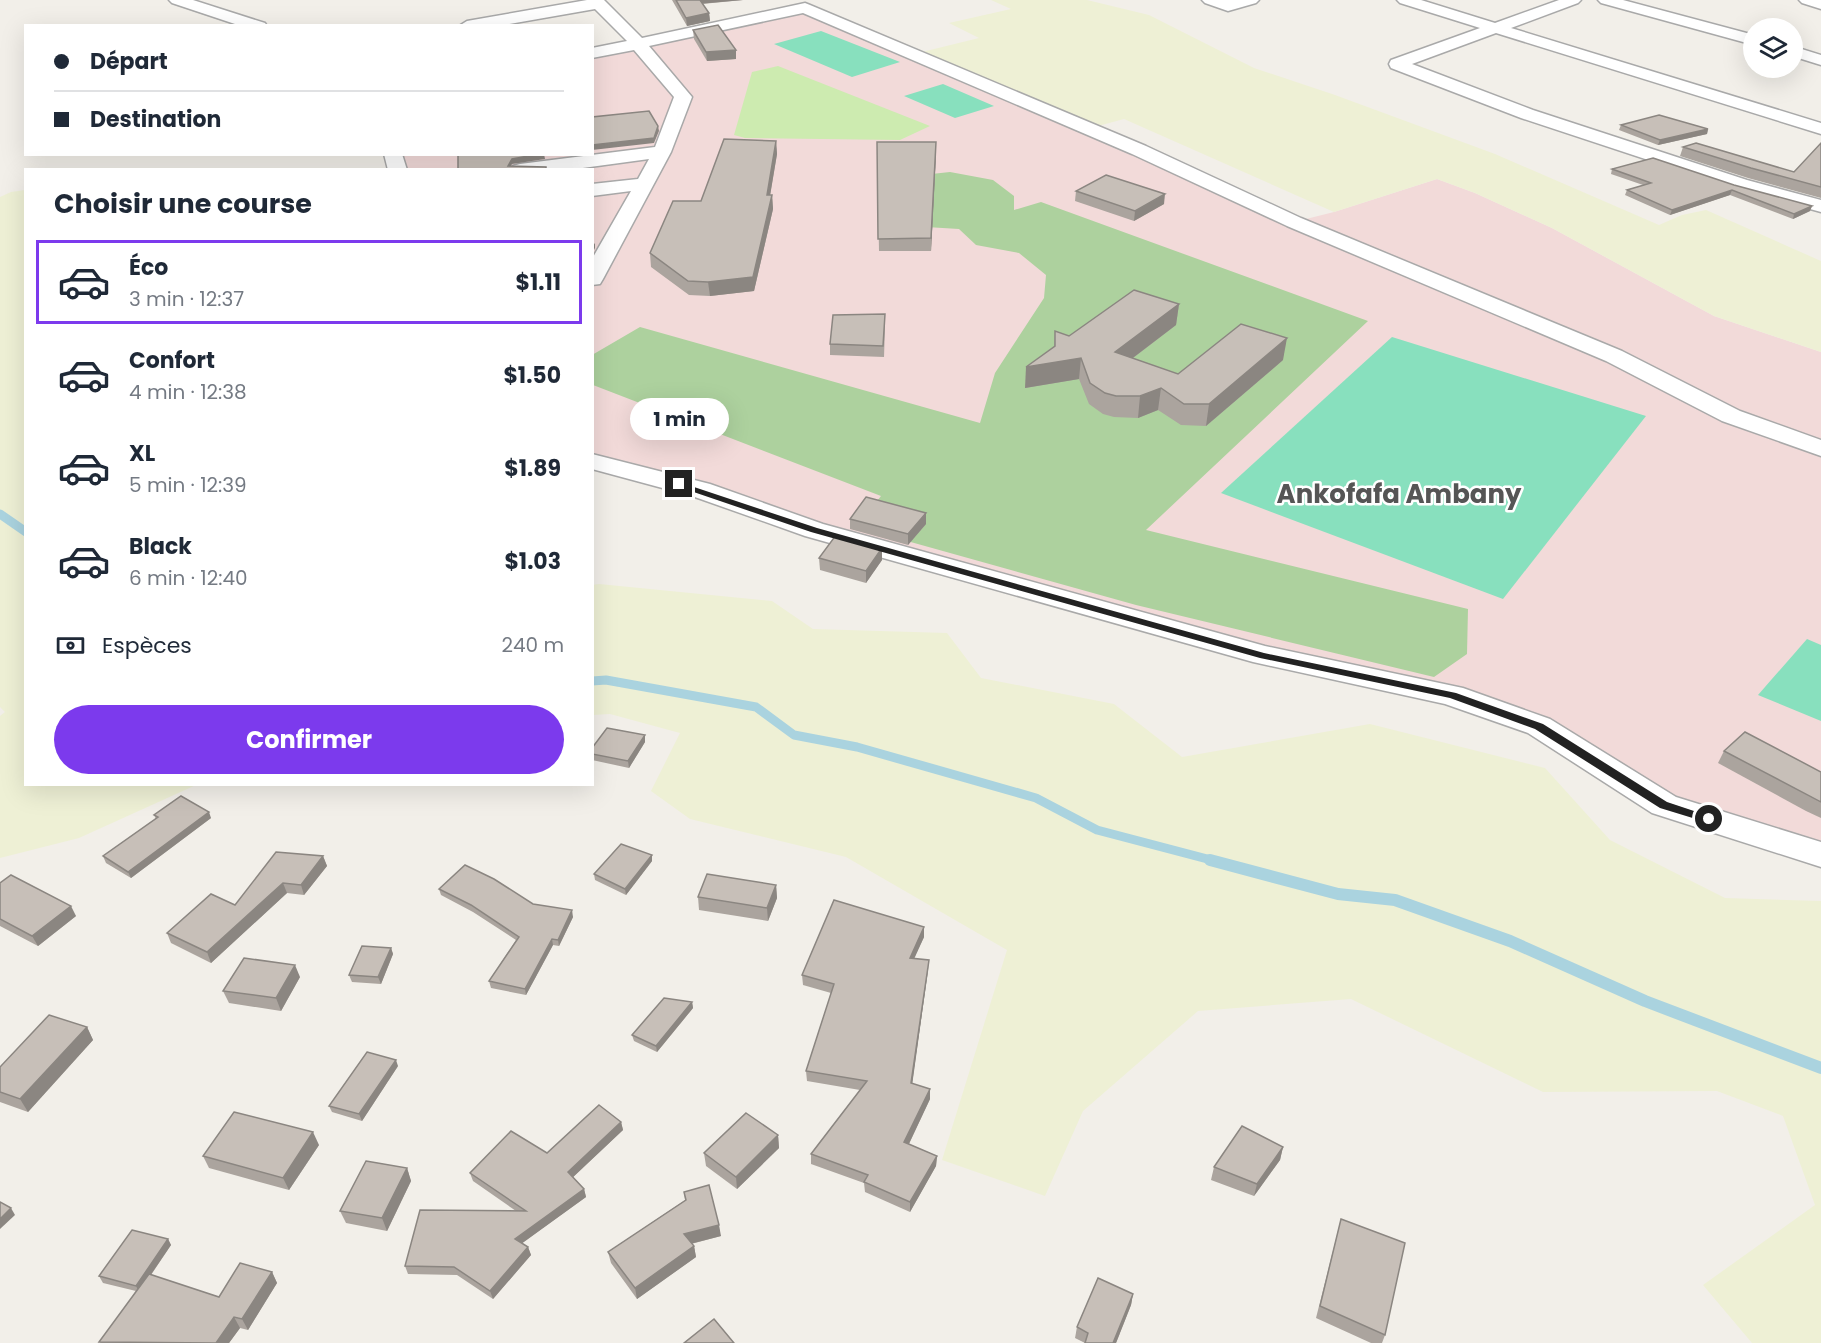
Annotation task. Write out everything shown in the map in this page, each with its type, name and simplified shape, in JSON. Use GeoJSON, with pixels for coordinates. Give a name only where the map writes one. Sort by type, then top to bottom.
{"type":"FeatureCollection","features":[{"type":"Feature","properties":{"kind":"street"},"geometry":{"type":"LineString","coordinates":[[177,0],[253,24]]}},
{"type":"Feature","properties":{"kind":"street"},"geometry":{"type":"LineString","coordinates":[[1210,0],[1228,6],[1251,0]]}},
{"type":"Feature","properties":{"kind":"street"},"geometry":{"type":"LineString","coordinates":[[1405,0],[1821,129]]}},
{"type":"Feature","properties":{"kind":"street"},"geometry":{"type":"LineString","coordinates":[[1573,0],[1496,30],[1397,64],[1527,114],[1683,163],[1724,179],[1821,206]]}},
{"type":"Feature","properties":{"kind":"street"},"geometry":{"type":"LineString","coordinates":[[1606,0],[1743,37]]}},
{"type":"Feature","properties":{"kind":"street"},"geometry":{"type":"LineString","coordinates":[[1807,0],[1821,4]]}},
{"type":"Feature","properties":{"kind":"street"},"geometry":{"type":"LineString","coordinates":[[478,24],[597,2],[638,44],[683,97],[662,152],[594,275]]}},
{"type":"Feature","properties":{"kind":"street"},"geometry":{"type":"LineString","coordinates":[[594,53],[805,8],[1139,150],[1294,222],[1614,356],[1731,416],[1821,448]]}},
{"type":"Feature","properties":{"kind":"street"},"geometry":{"type":"LineString","coordinates":[[1803,54],[1821,60]]}},
{"type":"Feature","properties":{"kind":"street"},"geometry":{"type":"LineString","coordinates":[[536,168],[662,152]]}},
{"type":"Feature","properties":{"kind":"street"},"geometry":{"type":"LineString","coordinates":[[594,190],[645,184]]}},
{"type":"Feature","properties":{"kind":"street"},"geometry":{"type":"LineString","coordinates":[[594,462],[701,490],[814,530],[1263,656],[1452,695],[1539,726],[1664,805],[1821,855]]}},
{"type":"Feature","properties":{"kind":"shaded area"},"geometry":{"type":"Polygon","coordinates":[[[805,8],[1294,222],[1334,212],[1437,179],[1475,193],[1552,228],[1714,316],[1821,352],[1821,855],[1664,805],[1539,726],[594,461],[594,168],[398,168],[393,156],[594,156],[594,53],[805,8]]]}},
{"type":"Feature","properties":{"kind":"green space"},"geometry":{"type":"Polygon","coordinates":[[[991,0],[1087,0],[1149,15],[1254,68],[1495,154],[1659,225],[1682,215],[1706,210],[1821,261],[1821,352],[1714,316],[1552,228],[1475,193],[1437,179],[1334,212],[1124,119],[1098,126],[922,52],[979,38],[949,23],[1011,9],[991,0]]]}},
{"type":"Feature","properties":{"kind":"green space"},"geometry":{"type":"Polygon","coordinates":[[[821,31],[900,62],[852,77],[774,44],[821,31]]]}},
{"type":"Feature","properties":{"kind":"green space"},"geometry":{"type":"Polygon","coordinates":[[[778,66],[930,126],[900,140],[745,138],[734,135],[752,72],[778,66]]]}},
{"type":"Feature","properties":{"kind":"green space"},"geometry":{"type":"Polygon","coordinates":[[[943,84],[994,106],[955,118],[904,96],[943,84]]]}},
{"type":"Feature","properties":{"kind":"green space"},"geometry":{"type":"Polygon","coordinates":[[[950,172],[993,180],[1014,196],[1014,210],[1041,202],[1368,321],[1146,530],[1468,609],[1467,654],[1434,677],[1136,605],[857,527],[881,496],[594,385],[594,354],[640,327],[980,423],[995,373],[1044,298],[1046,275],[1019,253],[976,245],[959,229],[910,226],[913,176],[950,172]]]}},
{"type":"Feature","properties":{"kind":"green space"},"geometry":{"type":"Polygon","coordinates":[[[24,190],[24,786],[194,786],[79,838],[0,858],[0,716],[5,712],[0,707],[0,197],[24,190]]]}},
{"type":"Feature","properties":{"kind":"green space"},"geometry":{"type":"Polygon","coordinates":[[[1392,337],[1646,416],[1503,599],[1221,493],[1392,337]]]}},
{"type":"Feature","properties":{"kind":"green space"},"geometry":{"type":"Polygon","coordinates":[[[594,585],[772,601],[813,629],[947,633],[981,678],[1114,704],[1182,757],[1370,724],[1545,768],[1610,840],[1725,898],[1821,901],[1821,1343],[1752,1343],[1703,1285],[1815,1205],[1783,1116],[1717,1091],[1543,1092],[1351,999],[1198,1011],[1083,1111],[1045,1196],[942,1160],[1007,950],[846,857],[690,819],[651,791],[680,733],[610,714],[594,715],[594,585]]]}},
{"type":"Feature","properties":{"kind":"green space"},"geometry":{"type":"Polygon","coordinates":[[[1807,639],[1821,645],[1821,721],[1758,695],[1807,639]]]}},
{"type":"Feature","properties":{"kind":"building"},"geometry":{"type":"Polygon","coordinates":[[[676,0],[700,0],[709,13],[686,18],[676,0]]]}},
{"type":"Feature","properties":{"kind":"building"},"geometry":{"type":"Polygon","coordinates":[[[718,25],[736,50],[706,52],[693,30],[718,25]]]}},
{"type":"Feature","properties":{"kind":"building"},"geometry":{"type":"Polygon","coordinates":[[[649,111],[658,126],[654,138],[594,145],[594,117],[649,111]]]}},
{"type":"Feature","properties":{"kind":"building"},"geometry":{"type":"Polygon","coordinates":[[[1659,115],[1708,129],[1660,140],[1621,125],[1659,115]]]}},
{"type":"Feature","properties":{"kind":"building"},"geometry":{"type":"Polygon","coordinates":[[[724,139],[776,141],[767,195],[772,195],[753,277],[708,282],[688,281],[650,253],[673,201],[701,201],[724,139]]]}},
{"type":"Feature","properties":{"kind":"building"},"geometry":{"type":"Polygon","coordinates":[[[877,142],[936,142],[931,238],[878,239],[877,142]]]}},
{"type":"Feature","properties":{"kind":"building"},"geometry":{"type":"Polygon","coordinates":[[[1696,143],[1794,172],[1821,143],[1821,187],[1683,147],[1696,143]]]}},
{"type":"Feature","properties":{"kind":"building"},"geometry":{"type":"Polygon","coordinates":[[[458,156],[528,156],[512,159],[508,166],[546,167],[546,168],[458,168],[458,156]]]}},
{"type":"Feature","properties":{"kind":"building"},"geometry":{"type":"Polygon","coordinates":[[[1653,158],[1734,185],[1812,206],[1794,214],[1732,190],[1672,210],[1627,190],[1651,183],[1612,169],[1653,158]]]}},
{"type":"Feature","properties":{"kind":"building"},"geometry":{"type":"Polygon","coordinates":[[[1106,175],[1165,194],[1135,211],[1076,191],[1106,175]]]}},
{"type":"Feature","properties":{"kind":"building"},"geometry":{"type":"Polygon","coordinates":[[[1134,290],[1179,304],[1115,352],[1178,374],[1241,324],[1287,338],[1209,404],[1184,404],[1161,388],[1140,396],[1116,396],[1105,393],[1090,383],[1081,358],[1026,367],[1055,346],[1055,331],[1069,336],[1134,290]]]}},
{"type":"Feature","properties":{"kind":"building"},"geometry":{"type":"Polygon","coordinates":[[[885,314],[883,346],[830,344],[833,315],[885,314]]]}},
{"type":"Feature","properties":{"kind":"building"},"geometry":{"type":"Polygon","coordinates":[[[866,497],[926,513],[908,534],[850,519],[866,497]]]}},
{"type":"Feature","properties":{"kind":"building"},"geometry":{"type":"Polygon","coordinates":[[[836,535],[882,548],[866,571],[819,558],[836,535]]]}},
{"type":"Feature","properties":{"kind":"building"},"geometry":{"type":"Polygon","coordinates":[[[607,728],[645,735],[628,761],[594,754],[594,745],[607,728]]]}},
{"type":"Feature","properties":{"kind":"building"},"geometry":{"type":"Polygon","coordinates":[[[1745,732],[1821,772],[1821,802],[1724,751],[1745,732]]]}},
{"type":"Feature","properties":{"kind":"building"},"geometry":{"type":"Polygon","coordinates":[[[181,796],[209,812],[128,872],[103,856],[158,817],[154,815],[181,796]]]}},
{"type":"Feature","properties":{"kind":"building"},"geometry":{"type":"Polygon","coordinates":[[[621,844],[652,855],[625,889],[594,874],[621,844]]]}},
{"type":"Feature","properties":{"kind":"building"},"geometry":{"type":"Polygon","coordinates":[[[276,852],[323,856],[301,885],[283,883],[207,952],[167,933],[211,894],[235,905],[276,852]]]}},
{"type":"Feature","properties":{"kind":"building"},"geometry":{"type":"Polygon","coordinates":[[[465,865],[494,879],[533,904],[572,910],[558,940],[552,939],[525,989],[489,981],[519,937],[471,905],[439,889],[465,865]]]}},
{"type":"Feature","properties":{"kind":"building"},"geometry":{"type":"Polygon","coordinates":[[[707,874],[776,885],[767,908],[698,897],[707,874]]]}},
{"type":"Feature","properties":{"kind":"building"},"geometry":{"type":"Polygon","coordinates":[[[11,875],[71,906],[32,936],[0,919],[0,883],[11,875]]]}},
{"type":"Feature","properties":{"kind":"building"},"geometry":{"type":"Polygon","coordinates":[[[834,900],[924,927],[910,958],[929,960],[911,1083],[930,1089],[904,1142],[937,1156],[910,1202],[864,1182],[868,1175],[811,1154],[867,1081],[806,1071],[834,984],[802,975],[834,900]]]}},
{"type":"Feature","properties":{"kind":"building"},"geometry":{"type":"Polygon","coordinates":[[[362,946],[391,948],[378,977],[349,975],[362,946]]]}},
{"type":"Feature","properties":{"kind":"building"},"geometry":{"type":"Polygon","coordinates":[[[244,958],[295,965],[276,998],[223,991],[244,958]]]}},
{"type":"Feature","properties":{"kind":"building"},"geometry":{"type":"Polygon","coordinates":[[[664,998],[692,1002],[656,1046],[632,1035],[664,998]]]}},
{"type":"Feature","properties":{"kind":"building"},"geometry":{"type":"Polygon","coordinates":[[[49,1015],[87,1027],[20,1099],[0,1092],[0,1067],[49,1015]]]}},
{"type":"Feature","properties":{"kind":"building"},"geometry":{"type":"Polygon","coordinates":[[[367,1052],[396,1060],[359,1114],[329,1106],[367,1052]]]}},
{"type":"Feature","properties":{"kind":"building"},"geometry":{"type":"Polygon","coordinates":[[[599,1105],[621,1122],[568,1172],[584,1189],[515,1239],[528,1247],[490,1291],[454,1267],[405,1266],[420,1210],[526,1211],[470,1173],[511,1131],[547,1153],[599,1105]]]}},
{"type":"Feature","properties":{"kind":"building"},"geometry":{"type":"Polygon","coordinates":[[[234,1112],[313,1132],[283,1178],[203,1156],[234,1112]]]}},
{"type":"Feature","properties":{"kind":"building"},"geometry":{"type":"Polygon","coordinates":[[[746,1113],[778,1135],[736,1177],[704,1153],[746,1113]]]}},
{"type":"Feature","properties":{"kind":"building"},"geometry":{"type":"Polygon","coordinates":[[[1242,1126],[1283,1147],[1257,1184],[1214,1167],[1242,1126]]]}},
{"type":"Feature","properties":{"kind":"building"},"geometry":{"type":"Polygon","coordinates":[[[366,1161],[407,1168],[382,1218],[340,1211],[366,1161]]]}},
{"type":"Feature","properties":{"kind":"building"},"geometry":{"type":"Polygon","coordinates":[[[709,1185],[719,1225],[684,1234],[694,1246],[635,1288],[608,1252],[686,1200],[684,1192],[709,1185]]]}},
{"type":"Feature","properties":{"kind":"building"},"geometry":{"type":"Polygon","coordinates":[[[0,1202],[11,1208],[0,1219],[0,1202]]]}},
{"type":"Feature","properties":{"kind":"building"},"geometry":{"type":"Polygon","coordinates":[[[1341,1219],[1405,1243],[1385,1335],[1320,1306],[1341,1219]]]}},
{"type":"Feature","properties":{"kind":"building"},"geometry":{"type":"Polygon","coordinates":[[[132,1230],[168,1239],[136,1286],[99,1276],[132,1230]]]}},
{"type":"Feature","properties":{"kind":"building"},"geometry":{"type":"Polygon","coordinates":[[[240,1263],[272,1272],[242,1319],[234,1317],[216,1343],[99,1342],[149,1274],[219,1297],[240,1263]]]}},
{"type":"Feature","properties":{"kind":"building"},"geometry":{"type":"Polygon","coordinates":[[[1098,1278],[1133,1294],[1113,1343],[1085,1343],[1088,1333],[1077,1327],[1098,1278]]]}},
{"type":"Feature","properties":{"kind":"building"},"geometry":{"type":"Polygon","coordinates":[[[714,1319],[734,1343],[684,1343],[714,1319]]]}},
{"type":"Feature","properties":{"kind":"waterway"},"geometry":{"type":"LineString","coordinates":[[0,514],[24,531]]}},
{"type":"Feature","properties":{"kind":"waterway"},"geometry":{"type":"LineString","coordinates":[[594,681],[606,680],[756,707],[794,735],[857,747],[1036,798],[1097,830],[1215,861]]}},
{"type":"Feature","properties":{"kind":"waterway"},"geometry":{"type":"LineString","coordinates":[[1210,860],[1338,894],[1395,900],[1510,941],[1645,1001],[1821,1068]]}},
{"type":"Feature","properties":{"kind":"district","name":"Ankofafa Ambany"},"geometry":{"type":"Point","coordinates":[1399,494]}},
{"type":"Feature","properties":{"kind":"route"},"geometry":{"type":"LineString","coordinates":[[679,484],[814,530],[1263,656],[1452,695],[1539,726],[1664,805],[1709,819]]}}]}
